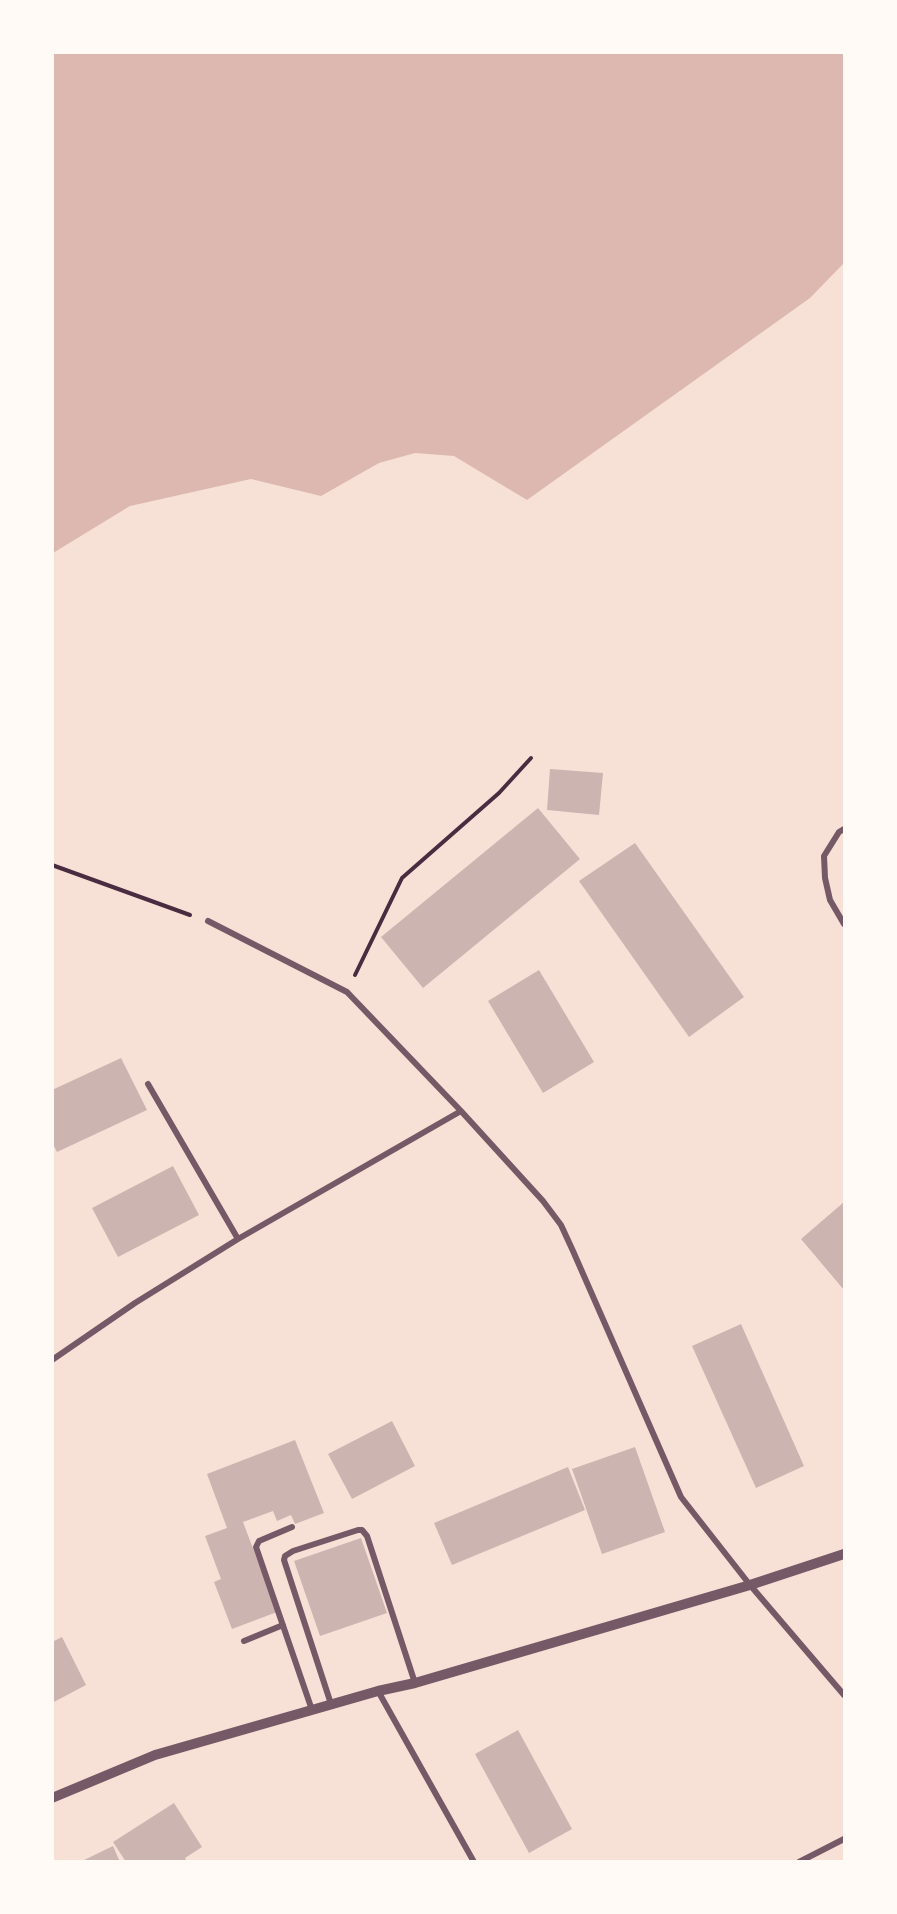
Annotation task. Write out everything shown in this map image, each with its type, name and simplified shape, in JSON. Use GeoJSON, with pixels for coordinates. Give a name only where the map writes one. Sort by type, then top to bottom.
{"type":"FeatureCollection","features":[{"type":"Feature","properties":{"kind":"street"},"geometry":{"type":"LineString","coordinates":[[844,829],[839,832],[824,856],[825,878],[830,900],[844,924]]}},
{"type":"Feature","properties":{"kind":"street"},"geometry":{"type":"LineString","coordinates":[[208,921],[347,992],[543,1201],[561,1225],[681,1497],[750,1585],[844,1695]]}},
{"type":"Feature","properties":{"kind":"street"},"geometry":{"type":"LineString","coordinates":[[148,1084],[238,1239]]}},
{"type":"Feature","properties":{"kind":"street"},"geometry":{"type":"LineString","coordinates":[[52,1360],[135,1303],[238,1239],[461,1111]]}},
{"type":"Feature","properties":{"kind":"street"},"geometry":{"type":"LineString","coordinates":[[292,1527],[259,1540],[256,1547],[312,1710]]}},
{"type":"Feature","properties":{"kind":"street"},"geometry":{"type":"LineString","coordinates":[[331,1704],[284,1560],[285,1556],[293,1551],[358,1530],[362,1530],[367,1536],[415,1683]]}},
{"type":"Feature","properties":{"kind":"street"},"geometry":{"type":"LineString","coordinates":[[52,1798],[155,1755],[331,1704],[415,1683],[750,1585],[844,1554]]}},
{"type":"Feature","properties":{"kind":"street"},"geometry":{"type":"LineString","coordinates":[[244,1641],[283,1625]]}},
{"type":"Feature","properties":{"kind":"street"},"geometry":{"type":"LineString","coordinates":[[378,1691],[474,1862]]}},
{"type":"Feature","properties":{"kind":"street"},"geometry":{"type":"LineString","coordinates":[[799,1862],[844,1839]]}},
{"type":"Feature","properties":{"kind":"path"},"geometry":{"type":"LineString","coordinates":[[347,992],[402,878],[499,793],[531,758]]}},
{"type":"Feature","properties":{"kind":"path"},"geometry":{"type":"LineString","coordinates":[[52,865],[208,921]]}},
{"type":"Feature","properties":{"kind":"shaded area"},"geometry":{"type":"Polygon","coordinates":[[[53,52],[844,53],[844,263],[810,298],[527,500],[454,456],[415,453],[379,463],[321,496],[251,479],[130,506],[53,553],[53,52]]]}},
{"type":"Feature","properties":{"kind":"building"},"geometry":{"type":"Polygon","coordinates":[[[550,769],[603,773],[599,815],[547,810],[550,769]]]}},
{"type":"Feature","properties":{"kind":"building"},"geometry":{"type":"Polygon","coordinates":[[[538,808],[580,859],[423,988],[381,937],[538,808]]]}},
{"type":"Feature","properties":{"kind":"building"},"geometry":{"type":"Polygon","coordinates":[[[635,843],[744,997],[689,1037],[579,881],[635,843]]]}},
{"type":"Feature","properties":{"kind":"building"},"geometry":{"type":"Polygon","coordinates":[[[539,970],[594,1062],[543,1093],[488,1001],[539,970]]]}},
{"type":"Feature","properties":{"kind":"building"},"geometry":{"type":"Polygon","coordinates":[[[121,1058],[147,1110],[57,1152],[52,1142],[52,1090],[121,1058]]]}},
{"type":"Feature","properties":{"kind":"building"},"geometry":{"type":"Polygon","coordinates":[[[173,1166],[199,1215],[118,1257],[92,1208],[173,1166]]]}},
{"type":"Feature","properties":{"kind":"building"},"geometry":{"type":"Polygon","coordinates":[[[844,1202],[844,1290],[801,1239],[844,1202]]]}},
{"type":"Feature","properties":{"kind":"building"},"geometry":{"type":"Polygon","coordinates":[[[741,1324],[804,1466],[756,1488],[692,1346],[741,1324]]]}},
{"type":"Feature","properties":{"kind":"building"},"geometry":{"type":"Polygon","coordinates":[[[392,1421],[415,1466],[352,1499],[328,1454],[392,1421]]]}},
{"type":"Feature","properties":{"kind":"building"},"geometry":{"type":"Polygon","coordinates":[[[295,1440],[324,1513],[295,1524],[291,1515],[277,1521],[273,1511],[243,1522],[277,1612],[232,1629],[214,1582],[221,1579],[205,1536],[227,1528],[207,1474],[295,1440]]]}},
{"type":"Feature","properties":{"kind":"building"},"geometry":{"type":"Polygon","coordinates":[[[635,1447],[665,1532],[602,1554],[572,1469],[635,1447]]]}},
{"type":"Feature","properties":{"kind":"building"},"geometry":{"type":"Polygon","coordinates":[[[568,1467],[585,1510],[452,1565],[434,1523],[568,1467]]]}},
{"type":"Feature","properties":{"kind":"building"},"geometry":{"type":"Polygon","coordinates":[[[361,1538],[387,1613],[320,1636],[294,1561],[361,1538]]]}},
{"type":"Feature","properties":{"kind":"building"},"geometry":{"type":"Polygon","coordinates":[[[62,1637],[86,1685],[52,1703],[52,1642],[62,1637]]]}},
{"type":"Feature","properties":{"kind":"building"},"geometry":{"type":"Polygon","coordinates":[[[518,1730],[572,1829],[529,1853],[475,1754],[518,1730]]]}},
{"type":"Feature","properties":{"kind":"building"},"geometry":{"type":"Polygon","coordinates":[[[174,1803],[202,1847],[185,1858],[187,1862],[126,1862],[113,1842],[174,1803]]]}},
{"type":"Feature","properties":{"kind":"building"},"geometry":{"type":"Polygon","coordinates":[[[113,1846],[120,1862],[80,1862],[113,1846]]]}}]}
